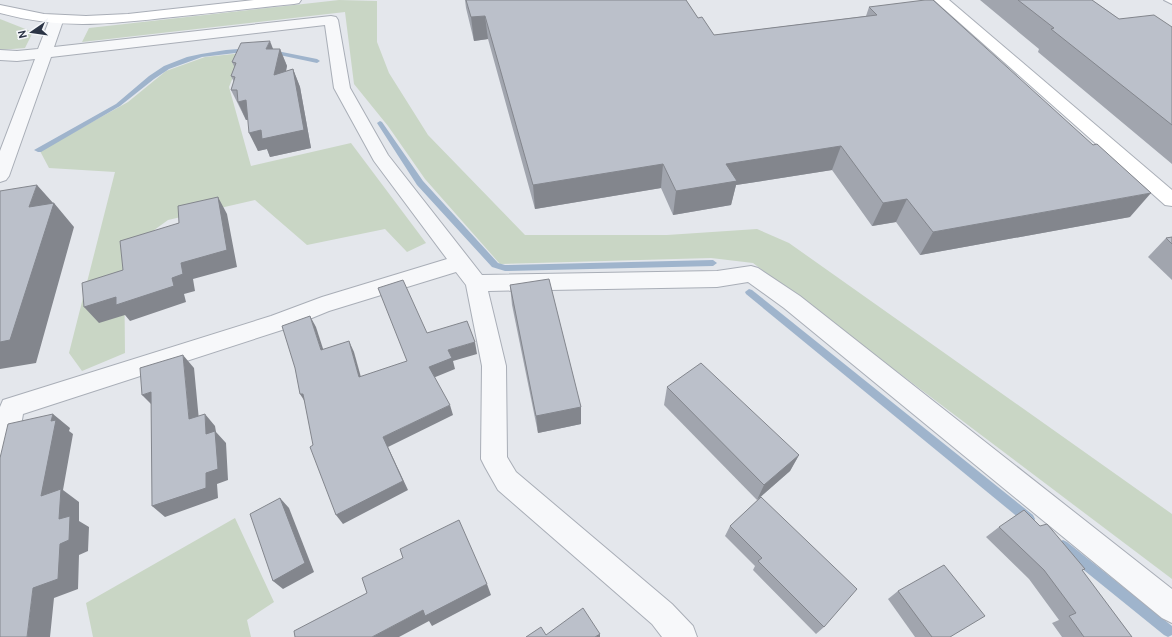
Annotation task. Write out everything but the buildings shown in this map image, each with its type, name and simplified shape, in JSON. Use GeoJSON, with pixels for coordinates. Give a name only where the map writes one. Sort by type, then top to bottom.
{"type":"FeatureCollection","features":[{"type":"Feature","properties":{"kind":"street"},"geometry":{"type":"LineString","coordinates":[[0,9],[24,16],[56,21],[80,22],[294,0]]}},
{"type":"Feature","properties":{"kind":"street"},"geometry":{"type":"LineString","coordinates":[[942,0],[1172,200]]}},
{"type":"Feature","properties":{"kind":"street"},"geometry":{"type":"LineString","coordinates":[[0,55],[17,56],[331,20],[342,88],[380,157],[476,282],[494,366],[494,459],[507,481],[662,614],[682,637]]}},
{"type":"Feature","properties":{"kind":"street"},"geometry":{"type":"LineString","coordinates":[[0,176],[56,21]]}},
{"type":"Feature","properties":{"kind":"street"},"geometry":{"type":"LineString","coordinates":[[0,473],[12,407],[277,323],[322,305],[460,263]]}},
{"type":"Feature","properties":{"kind":"street"},"geometry":{"type":"LineString","coordinates":[[476,282],[717,280],[751,274],[798,307],[1172,608]]}},
{"type":"Feature","properties":{"kind":"lane"},"geometry":{"type":"LineString","coordinates":[[1168,0],[1172,2]]}},
{"type":"Feature","properties":{"kind":"green space"},"geometry":{"type":"Polygon","coordinates":[[[339,0],[377,1],[377,42],[389,73],[428,135],[525,235],[667,235],[757,229],[789,243],[1172,514],[1172,579],[753,263],[711,258],[500,264],[425,179],[388,126],[354,84],[345,12],[82,42],[89,28],[339,0]]]}},
{"type":"Feature","properties":{"kind":"green space"},"geometry":{"type":"Polygon","coordinates":[[[0,19],[33,32],[25,48],[0,50],[0,19]]]}},
{"type":"Feature","properties":{"kind":"green space"},"geometry":{"type":"Polygon","coordinates":[[[243,53],[229,87],[251,166],[351,143],[426,243],[407,252],[385,229],[307,245],[255,200],[168,220],[124,252],[125,353],[82,371],[69,353],[115,172],[49,168],[40,151],[128,102],[166,71],[205,57],[243,53]]]}},
{"type":"Feature","properties":{"kind":"green space"},"geometry":{"type":"Polygon","coordinates":[[[235,518],[274,602],[247,620],[251,637],[93,637],[86,603],[235,518]]]}},
{"type":"Feature","properties":{"kind":"waterway"},"geometry":{"type":"LineString","coordinates":[[38,150],[118,105],[156,74],[166,68],[189,59],[213,53],[250,50]]}},
{"type":"Feature","properties":{"kind":"waterway"},"geometry":{"type":"LineString","coordinates":[[272,52],[317,61]]}},
{"type":"Feature","properties":{"kind":"waterway"},"geometry":{"type":"LineString","coordinates":[[380,123],[420,183],[495,265],[505,268],[713,263]]}},
{"type":"Feature","properties":{"kind":"waterway"},"geometry":{"type":"LineString","coordinates":[[749,292],[1029,519]]}},
{"type":"Feature","properties":{"kind":"waterway"},"geometry":{"type":"LineString","coordinates":[[1063,546],[1168,631]]}}]}
